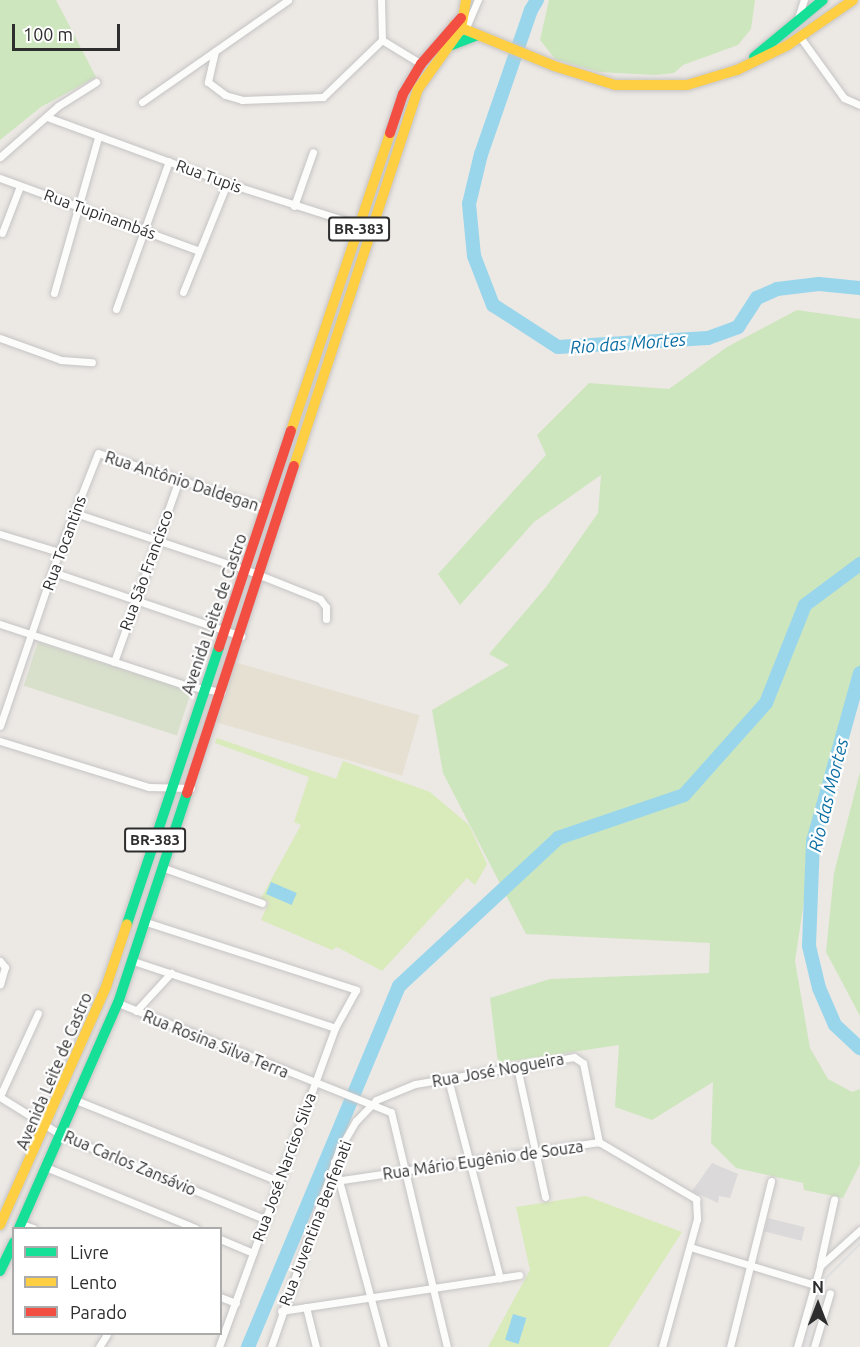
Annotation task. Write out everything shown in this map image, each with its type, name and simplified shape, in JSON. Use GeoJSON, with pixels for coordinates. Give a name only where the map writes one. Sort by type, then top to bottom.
{"type":"FeatureCollection","features":[{"type":"Feature","properties":{"kind":"main road","name":"Avenida Leite de Castro"},"geometry":{"type":"LineString","coordinates":[[0,1225],[47,1126],[106,987],[203,689],[226,631],[399,105],[421,64],[460,25],[466,0]]}},
{"type":"Feature","properties":{"kind":"main road"},"geometry":{"type":"LineString","coordinates":[[737,70],[798,18],[823,0]]}},
{"type":"Feature","properties":{"kind":"main road"},"geometry":{"type":"LineString","coordinates":[[460,25],[481,37],[554,66],[615,85],[651,88],[687,86],[737,70],[803,35],[850,1]]}},
{"type":"Feature","properties":{"kind":"main road"},"geometry":{"type":"LineString","coordinates":[[798,18],[803,35]]}},
{"type":"Feature","properties":{"kind":"main road","name":"BR-383"},"geometry":{"type":"LineString","coordinates":[[448,47],[460,25]]}},
{"type":"Feature","properties":{"kind":"main road"},"geometry":{"type":"LineString","coordinates":[[448,47],[481,37]]}},
{"type":"Feature","properties":{"kind":"main road","name":"Avenida Leite de Castro"},"geometry":{"type":"LineString","coordinates":[[20,1226],[63,1137],[118,1003],[261,575],[418,89],[448,47]]}},
{"type":"Feature","properties":{"kind":"main road"},"geometry":{"type":"LineString","coordinates":[[106,987],[118,1003]]}},
{"type":"Feature","properties":{"kind":"main road"},"geometry":{"type":"LineString","coordinates":[[0,1271],[4,1252]]}},
{"type":"Feature","properties":{"kind":"street"},"geometry":{"type":"LineString","coordinates":[[142,102],[288,0]]}},
{"type":"Feature","properties":{"kind":"street"},"geometry":{"type":"LineString","coordinates":[[215,51],[208,76],[212,89],[242,100],[310,99],[323,96],[382,40],[381,0]]}},
{"type":"Feature","properties":{"kind":"street"},"geometry":{"type":"LineString","coordinates":[[460,25],[478,0]]}},
{"type":"Feature","properties":{"kind":"street"},"geometry":{"type":"LineString","coordinates":[[798,18],[804,0]]}},
{"type":"Feature","properties":{"kind":"street"},"geometry":{"type":"LineString","coordinates":[[803,35],[844,98],[860,105]]}},
{"type":"Feature","properties":{"kind":"street"},"geometry":{"type":"LineString","coordinates":[[382,40],[421,64]]}},
{"type":"Feature","properties":{"kind":"street"},"geometry":{"type":"LineString","coordinates":[[0,157],[47,117],[96,82]]}},
{"type":"Feature","properties":{"kind":"street","name":"Rua Tupis"},"geometry":{"type":"LineString","coordinates":[[47,117],[98,138],[294,206],[372,228]]}},
{"type":"Feature","properties":{"kind":"street"},"geometry":{"type":"LineString","coordinates":[[54,293],[81,207],[98,138]]}},
{"type":"Feature","properties":{"kind":"street"},"geometry":{"type":"LineString","coordinates":[[294,206],[313,152]]}},
{"type":"Feature","properties":{"kind":"street"},"geometry":{"type":"LineString","coordinates":[[116,309],[169,161]]}},
{"type":"Feature","properties":{"kind":"street","name":"Rua Tupinambás"},"geometry":{"type":"LineString","coordinates":[[0,178],[199,251]]}},
{"type":"Feature","properties":{"kind":"street"},"geometry":{"type":"LineString","coordinates":[[183,292],[227,183]]}},
{"type":"Feature","properties":{"kind":"street"},"geometry":{"type":"LineString","coordinates":[[2,233],[20,186]]}},
{"type":"Feature","properties":{"kind":"street"},"geometry":{"type":"LineString","coordinates":[[0,338],[62,360],[92,362]]}},
{"type":"Feature","properties":{"kind":"street","name":"Rua Antônio Daldegan"},"geometry":{"type":"LineString","coordinates":[[99,453],[266,508]]}},
{"type":"Feature","properties":{"kind":"street","name":"Rua Tocantins"},"geometry":{"type":"LineString","coordinates":[[0,726],[59,552],[99,453]]}},
{"type":"Feature","properties":{"kind":"street","name":"Rua São Francisco"},"geometry":{"type":"LineString","coordinates":[[114,662],[179,479]]}},
{"type":"Feature","properties":{"kind":"street"},"geometry":{"type":"LineString","coordinates":[[75,513],[261,575],[320,599],[326,607],[326,619]]}},
{"type":"Feature","properties":{"kind":"street"},"geometry":{"type":"LineString","coordinates":[[1,533],[59,552]]}},
{"type":"Feature","properties":{"kind":"street"},"geometry":{"type":"LineString","coordinates":[[53,572],[240,636]]}},
{"type":"Feature","properties":{"kind":"street"},"geometry":{"type":"LineString","coordinates":[[0,624],[114,662],[203,689],[222,692]]}},
{"type":"Feature","properties":{"kind":"street"},"geometry":{"type":"LineString","coordinates":[[0,741],[149,787],[171,790],[191,788]]}},
{"type":"Feature","properties":{"kind":"street"},"geometry":{"type":"LineString","coordinates":[[164,868],[262,903]]}},
{"type":"Feature","properties":{"kind":"street","name":"Rua José Narciso Silva"},"geometry":{"type":"LineString","coordinates":[[146,922],[356,990],[335,1028],[219,1347]]}},
{"type":"Feature","properties":{"kind":"street"},"geometry":{"type":"LineString","coordinates":[[133,961],[335,1028]]}},
{"type":"Feature","properties":{"kind":"street"},"geometry":{"type":"LineString","coordinates":[[0,984],[2,962]]}},
{"type":"Feature","properties":{"kind":"street"},"geometry":{"type":"LineString","coordinates":[[136,1011],[171,973]]}},
{"type":"Feature","properties":{"kind":"street","name":"Rua Rosina Silva Terra"},"geometry":{"type":"LineString","coordinates":[[118,1003],[323,1088],[370,1104],[394,1117],[447,1347]]}},
{"type":"Feature","properties":{"kind":"street"},"geometry":{"type":"LineString","coordinates":[[0,1097],[38,1013]]}},
{"type":"Feature","properties":{"kind":"street","name":"Rua José Nogueira"},"geometry":{"type":"LineString","coordinates":[[370,1104],[407,1086],[580,1058],[598,1142]]}},
{"type":"Feature","properties":{"kind":"street"},"geometry":{"type":"LineString","coordinates":[[517,1067],[545,1197]]}},
{"type":"Feature","properties":{"kind":"street"},"geometry":{"type":"LineString","coordinates":[[448,1078],[500,1278]]}},
{"type":"Feature","properties":{"kind":"street","name":"Rua Carlos Zansávio"},"geometry":{"type":"LineString","coordinates":[[0,1097],[63,1137],[264,1219]]}},
{"type":"Feature","properties":{"kind":"street"},"geometry":{"type":"LineString","coordinates":[[78,1101],[278,1181]]}},
{"type":"Feature","properties":{"kind":"street","name":"Rua Juventina Benfenati"},"geometry":{"type":"LineString","coordinates":[[271,1347],[281,1311],[334,1162],[350,1131],[370,1104]]}},
{"type":"Feature","properties":{"kind":"street","name":"Rua Mário Eugênio de Souza"},"geometry":{"type":"LineString","coordinates":[[342,1180],[536,1154],[598,1142],[690,1193],[696,1199],[697,1219],[690,1247]]}},
{"type":"Feature","properties":{"kind":"street"},"geometry":{"type":"LineString","coordinates":[[334,1162],[342,1180],[384,1347]]}},
{"type":"Feature","properties":{"kind":"street"},"geometry":{"type":"LineString","coordinates":[[48,1168],[193,1227]]}},
{"type":"Feature","properties":{"kind":"street"},"geometry":{"type":"LineString","coordinates":[[730,1347],[771,1181]]}},
{"type":"Feature","properties":{"kind":"street"},"geometry":{"type":"LineString","coordinates":[[797,1347],[820,1266],[834,1200]]}},
{"type":"Feature","properties":{"kind":"street"},"geometry":{"type":"LineString","coordinates":[[820,1266],[860,1230]]}},
{"type":"Feature","properties":{"kind":"street"},"geometry":{"type":"LineString","coordinates":[[222,1240],[253,1252]]}},
{"type":"Feature","properties":{"kind":"street"},"geometry":{"type":"LineString","coordinates":[[662,1347],[690,1247],[815,1285]]}},
{"type":"Feature","properties":{"kind":"street"},"geometry":{"type":"LineString","coordinates":[[281,1311],[519,1275]]}},
{"type":"Feature","properties":{"kind":"street"},"geometry":{"type":"LineString","coordinates":[[814,1347],[830,1293]]}},
{"type":"Feature","properties":{"kind":"street"},"geometry":{"type":"LineString","coordinates":[[222,1298],[236,1303]]}},
{"type":"Feature","properties":{"kind":"street"},"geometry":{"type":"LineString","coordinates":[[306,1307],[316,1347]]}},
{"type":"Feature","properties":{"kind":"shaded area"},"geometry":{"type":"Polygon","coordinates":[[[234,662],[420,715],[402,776],[217,723],[234,662]]]}},
{"type":"Feature","properties":{"kind":"shaded area"},"geometry":{"type":"Polygon","coordinates":[[[712,1163],[738,1174],[730,1198],[719,1196],[718,1203],[692,1191],[712,1163]]]}},
{"type":"Feature","properties":{"kind":"shaded area"},"geometry":{"type":"Polygon","coordinates":[[[768,1218],[805,1227],[801,1241],[765,1232],[768,1218]]]}},
{"type":"Feature","properties":{"kind":"green space"},"geometry":{"type":"Polygon","coordinates":[[[0,0],[56,0],[96,77],[41,107],[0,140],[0,0]]]}},
{"type":"Feature","properties":{"kind":"green space"},"geometry":{"type":"Polygon","coordinates":[[[549,0],[755,0],[751,29],[738,45],[683,65],[674,73],[655,75],[599,72],[555,59],[540,40],[549,0]]]}},
{"type":"Feature","properties":{"kind":"green space"},"geometry":{"type":"Polygon","coordinates":[[[797,310],[860,319],[860,673],[813,841],[795,961],[810,1048],[828,1079],[852,1092],[860,1089],[860,1164],[843,1198],[804,1190],[803,1183],[736,1168],[711,1143],[713,1082],[652,1120],[615,1107],[619,1045],[498,1063],[490,998],[550,979],[709,973],[710,943],[526,934],[443,773],[432,710],[509,665],[489,654],[546,587],[598,513],[601,475],[534,522],[460,605],[438,574],[546,455],[537,435],[589,383],[669,389],[727,347],[797,310]]]}},
{"type":"Feature","properties":{"kind":"green space"},"geometry":{"type":"Polygon","coordinates":[[[38,642],[191,692],[177,736],[24,686],[38,642]]]}},
{"type":"Feature","properties":{"kind":"green space"},"geometry":{"type":"Polygon","coordinates":[[[217,738],[336,779],[343,761],[430,792],[469,825],[487,864],[475,885],[467,878],[382,971],[337,947],[332,950],[261,920],[269,902],[261,898],[301,825],[294,822],[309,777],[215,743],[217,738]]]}},
{"type":"Feature","properties":{"kind":"green space"},"geometry":{"type":"Polygon","coordinates":[[[860,772],[860,1016],[826,952],[834,873],[860,772]]]}},
{"type":"Feature","properties":{"kind":"green space"},"geometry":{"type":"Polygon","coordinates":[[[586,1196],[682,1232],[608,1347],[488,1347],[530,1270],[516,1207],[586,1196]]]}},
{"type":"Feature","properties":{"kind":"water"},"geometry":{"type":"Polygon","coordinates":[[[271,882],[297,893],[292,905],[266,894],[271,882]]]}},
{"type":"Feature","properties":{"kind":"water"},"geometry":{"type":"Polygon","coordinates":[[[513,1314],[526,1318],[518,1344],[505,1340],[513,1314]]]}},
{"type":"Feature","properties":{"kind":"waterway","name":"Rio das Mortes"},"geometry":{"type":"LineString","coordinates":[[537,0],[531,10],[481,154],[469,204],[474,256],[493,305],[558,347],[708,338],[738,327],[757,298],[777,289],[819,284],[860,288]]}},
{"type":"Feature","properties":{"kind":"waterway"},"geometry":{"type":"LineString","coordinates":[[248,1347],[399,986],[558,838],[684,795],[766,703],[805,605],[860,564]]}},
{"type":"Feature","properties":{"kind":"waterway","name":"Rio das Mortes"},"geometry":{"type":"LineString","coordinates":[[860,673],[813,841],[809,946],[819,988],[835,1025],[860,1048]]}},
{"type":"Feature","properties":{"kind":"railway"},"geometry":{"type":"LineString","coordinates":[[805,1347],[827,1277],[860,1244]]}},
{"type":"Feature","properties":{"kind":"traffic: fast"},"geometry":{"type":"LineString","coordinates":[[754,57],[823,0]]}},
{"type":"Feature","properties":{"kind":"traffic: fast"},"geometry":{"type":"LineString","coordinates":[[449,46],[477,35]]}},
{"type":"Feature","properties":{"kind":"traffic: fast"},"geometry":{"type":"LineString","coordinates":[[127,924],[219,647]]}},
{"type":"Feature","properties":{"kind":"traffic: fast"},"geometry":{"type":"LineString","coordinates":[[19,1227],[118,1003],[187,793]]}},
{"type":"Feature","properties":{"kind":"traffic: fast"},"geometry":{"type":"LineString","coordinates":[[0,1271],[12,1246]]}},
{"type":"Feature","properties":{"kind":"traffic: slow"},"geometry":{"type":"LineString","coordinates":[[294,466],[418,89],[461,29],[466,0]]}},
{"type":"Feature","properties":{"kind":"traffic: slow"},"geometry":{"type":"LineString","coordinates":[[454,25],[554,66],[615,85],[687,85],[737,70],[788,45],[853,0]]}},
{"type":"Feature","properties":{"kind":"traffic: slow"},"geometry":{"type":"LineString","coordinates":[[291,431],[390,133]]}},
{"type":"Feature","properties":{"kind":"traffic: slow"},"geometry":{"type":"LineString","coordinates":[[0,1225],[106,987],[127,924]]}},
{"type":"Feature","properties":{"kind":"traffic: jam"},"geometry":{"type":"LineString","coordinates":[[390,133],[403,94],[421,64],[461,18]]}},
{"type":"Feature","properties":{"kind":"traffic: jam"},"geometry":{"type":"LineString","coordinates":[[219,647],[291,431]]}},
{"type":"Feature","properties":{"kind":"traffic: jam"},"geometry":{"type":"LineString","coordinates":[[187,793],[294,466]]}}]}
